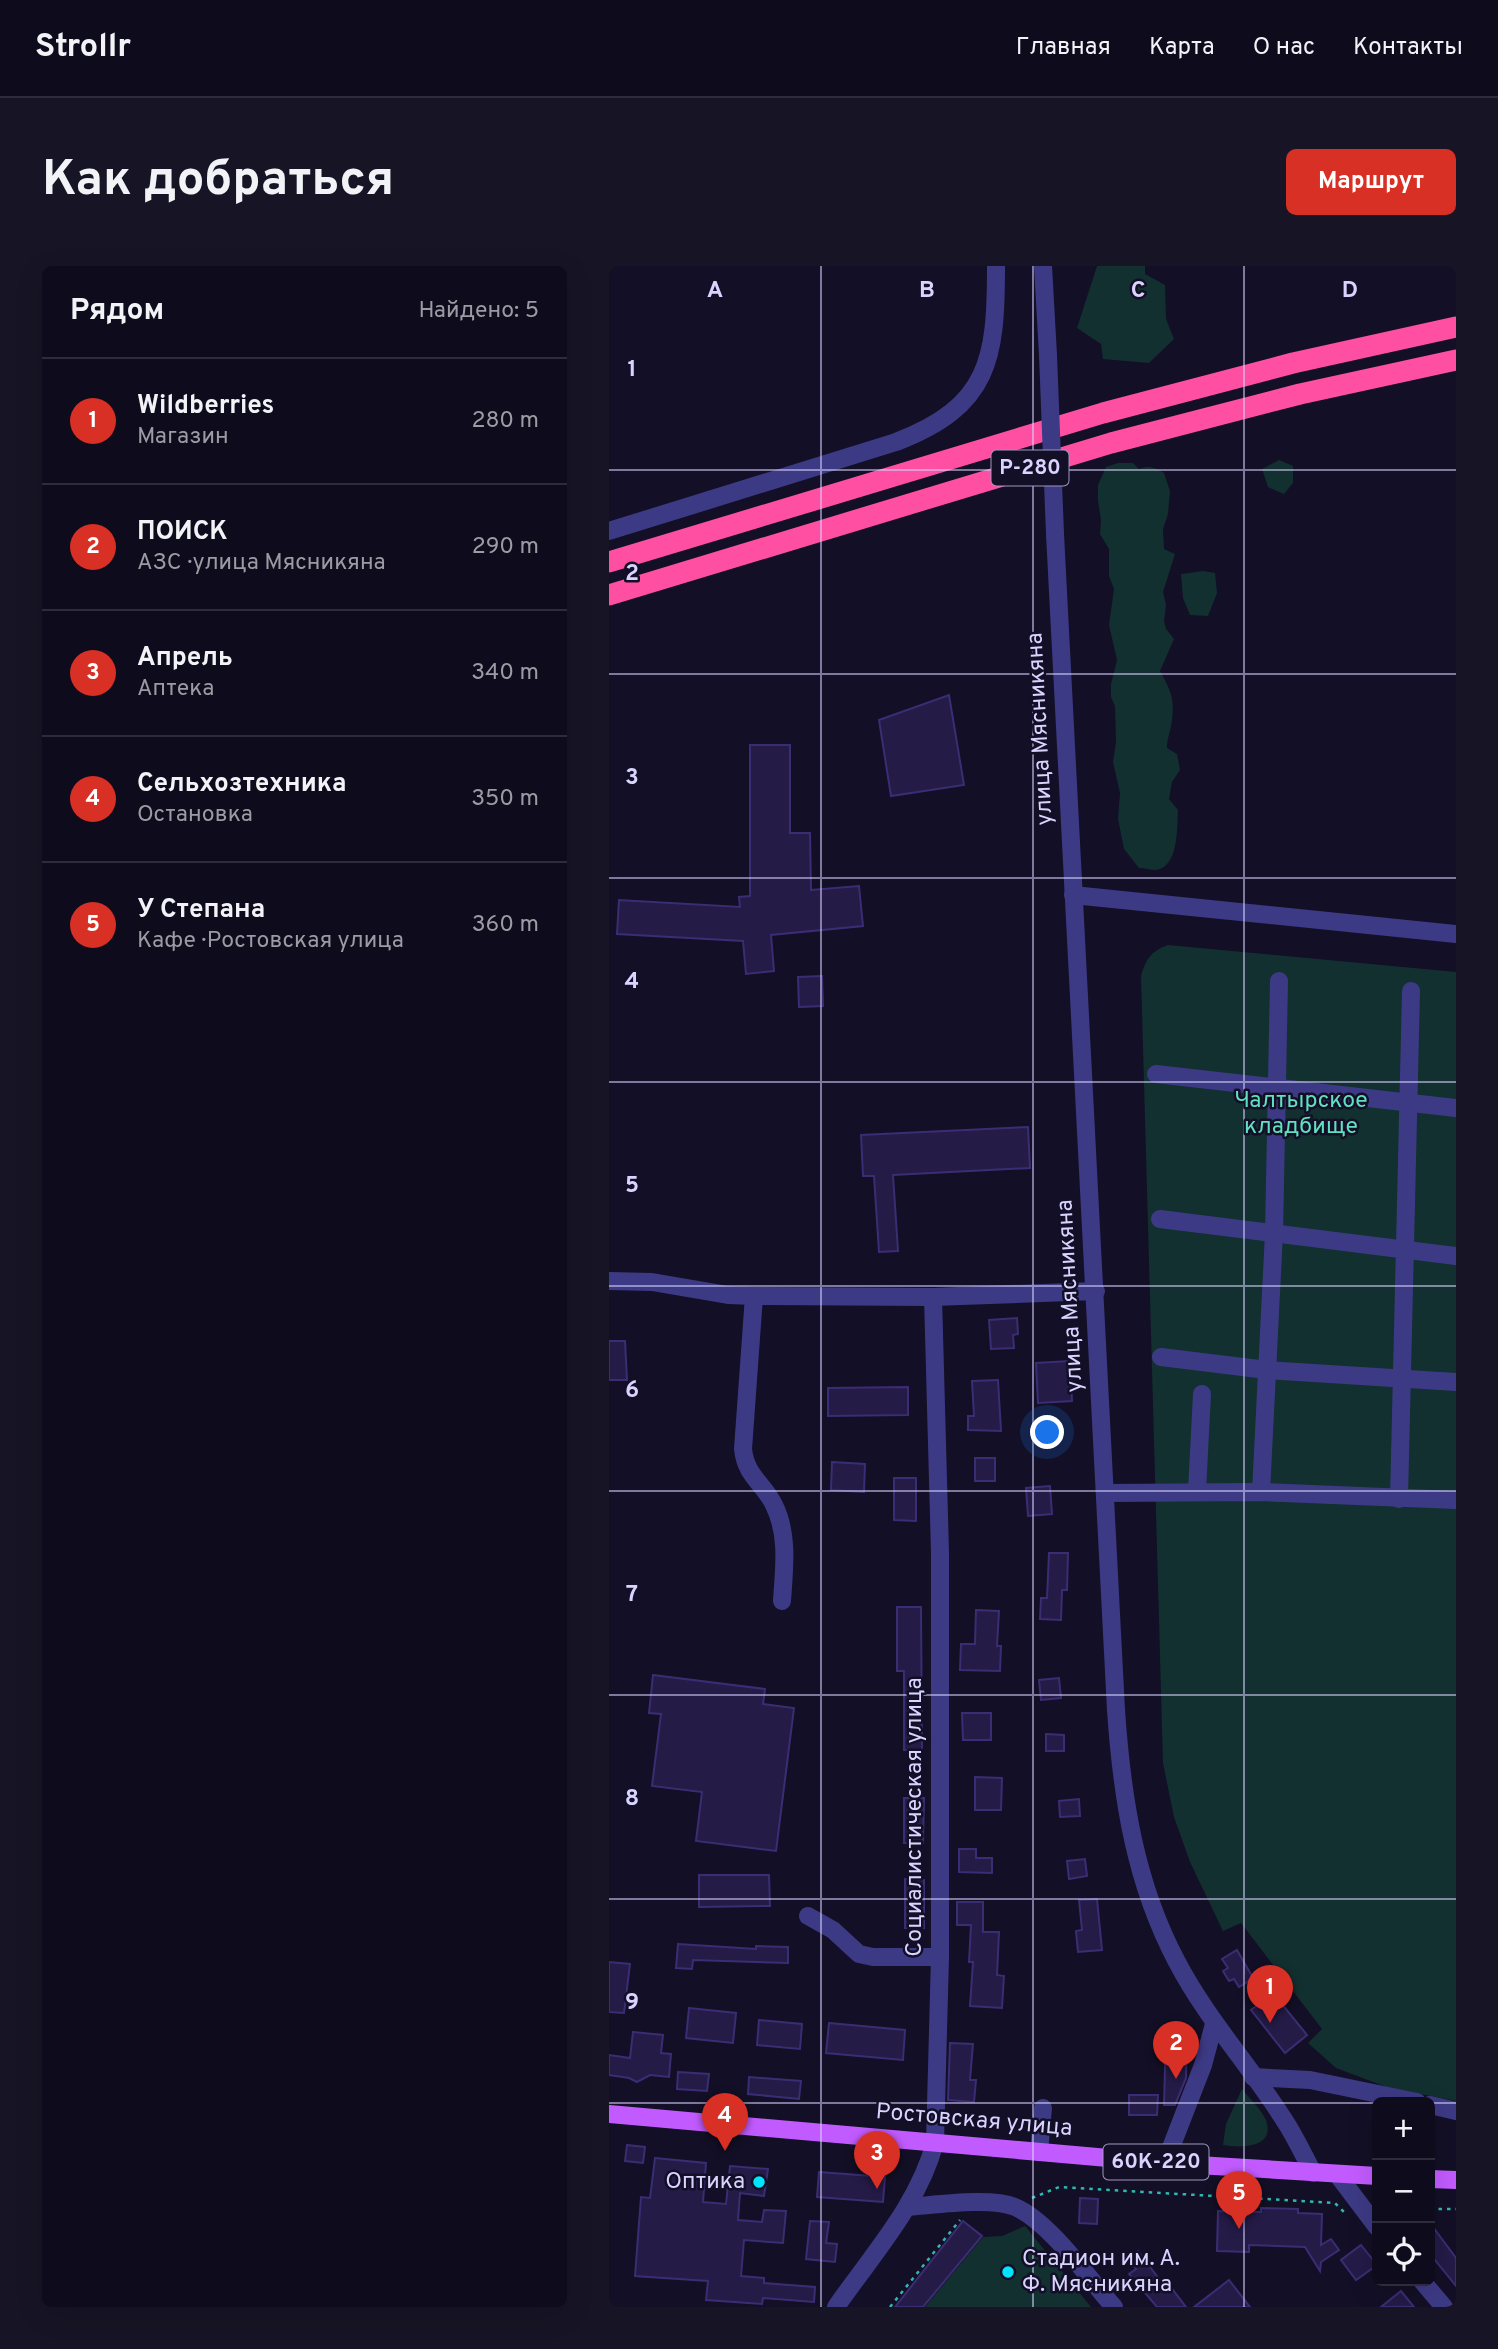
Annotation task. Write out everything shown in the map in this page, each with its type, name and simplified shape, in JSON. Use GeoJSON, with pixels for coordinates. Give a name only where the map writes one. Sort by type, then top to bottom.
{"type":"FeatureCollection","features":[{"type":"Feature","properties":{"kind":"highway","name":"Р-280"},"geometry":{"type":"LineString","coordinates":[[609,562],[1103,413],[1293,363],[1456,327]]}},
{"type":"Feature","properties":{"kind":"highway","name":"Р-280"},"geometry":{"type":"LineString","coordinates":[[609,595],[1111,443],[1300,394],[1456,360]]}},
{"type":"Feature","properties":{"kind":"main road","name":"Ростовская улица"},"geometry":{"type":"LineString","coordinates":[[609,2114],[1165,2163],[1372,2176]]}},
{"type":"Feature","properties":{"kind":"main road"},"geometry":{"type":"LineString","coordinates":[[1435,2179],[1456,2180]]}},
{"type":"Feature","properties":{"kind":"street"},"geometry":{"type":"LineString","coordinates":[[609,531],[896,442],[938,424],[963,402],[982,372],[994,333],[996,266]]}},
{"type":"Feature","properties":{"kind":"street","name":"улица Мясникяна"},"geometry":{"type":"LineString","coordinates":[[1043,266],[1073,895],[1119,1754],[1133,1843],[1144,1886],[1159,1925],[1177,1963],[1214,2024],[1288,2126],[1313,2173]]}},
{"type":"Feature","properties":{"kind":"street"},"geometry":{"type":"LineString","coordinates":[[1073,895],[1456,934]]}},
{"type":"Feature","properties":{"kind":"street"},"geometry":{"type":"LineString","coordinates":[[1261,1492],[1274,1233],[1279,981]]}},
{"type":"Feature","properties":{"kind":"street"},"geometry":{"type":"LineString","coordinates":[[1399,1499],[1411,990]]}},
{"type":"Feature","properties":{"kind":"street"},"geometry":{"type":"LineString","coordinates":[[1156,1073],[1456,1108]]}},
{"type":"Feature","properties":{"kind":"street"},"geometry":{"type":"LineString","coordinates":[[1160,1219],[1456,1256]]}},
{"type":"Feature","properties":{"kind":"street"},"geometry":{"type":"LineString","coordinates":[[609,1280],[652,1282],[727,1295],[754,1296],[933,1297],[1096,1291]]}},
{"type":"Feature","properties":{"kind":"street"},"geometry":{"type":"LineString","coordinates":[[754,1296],[743,1449],[749,1474],[766,1491],[780,1520],[785,1540],[782,1601]]}},
{"type":"Feature","properties":{"kind":"street","name":"Социалистическая улица"},"geometry":{"type":"LineString","coordinates":[[836,2307],[907,2207],[929,2163],[935,2142],[940,1957],[940,1553],[933,1297]]}},
{"type":"Feature","properties":{"kind":"street"},"geometry":{"type":"LineString","coordinates":[[1161,1357],[1267,1370],[1456,1382]]}},
{"type":"Feature","properties":{"kind":"street"},"geometry":{"type":"LineString","coordinates":[[1197,1491],[1202,1394]]}},
{"type":"Feature","properties":{"kind":"street"},"geometry":{"type":"LineString","coordinates":[[1105,1493],[1261,1492],[1456,1500]]}},
{"type":"Feature","properties":{"kind":"street"},"geometry":{"type":"LineString","coordinates":[[809,1916],[833,1930],[859,1954],[873,1957],[940,1957]]}},
{"type":"Feature","properties":{"kind":"street"},"geometry":{"type":"LineString","coordinates":[[1165,2163],[1203,2065],[1214,2024]]}},
{"type":"Feature","properties":{"kind":"street"},"geometry":{"type":"LineString","coordinates":[[1253,2077],[1310,2080],[1393,2097]]}},
{"type":"Feature","properties":{"kind":"street"},"geometry":{"type":"LineString","coordinates":[[1435,2106],[1456,2111]]}},
{"type":"Feature","properties":{"kind":"street"},"geometry":{"type":"LineString","coordinates":[[1039,2152],[1043,2108]]}},
{"type":"Feature","properties":{"kind":"street"},"geometry":{"type":"LineString","coordinates":[[1338,2174],[1374,2223]]}},
{"type":"Feature","properties":{"kind":"street"},"geometry":{"type":"LineString","coordinates":[[907,2207],[992,2203],[1015,2207],[1046,2228],[1114,2307]]}},
{"type":"Feature","properties":{"kind":"street"},"geometry":{"type":"LineString","coordinates":[[1426,2286],[1444,2307]]}},
{"type":"Feature","properties":{"kind":"path"},"geometry":{"type":"LineString","coordinates":[[1015,2207],[1059,2187],[1335,2203],[1347,2214],[1364,2211]]}},
{"type":"Feature","properties":{"kind":"path"},"geometry":{"type":"LineString","coordinates":[[890,2307],[973,2204]]}},
{"type":"Feature","properties":{"kind":"path"},"geometry":{"type":"LineString","coordinates":[[1435,2209],[1456,2209]]}},
{"type":"Feature","properties":{"kind":"green space"},"geometry":{"type":"Polygon","coordinates":[[[1097,266],[1145,266],[1145,274],[1165,285],[1166,319],[1174,339],[1149,363],[1103,359],[1101,344],[1077,328],[1097,266]]]}},
{"type":"Feature","properties":{"kind":"green space"},"geometry":{"type":"Polygon","coordinates":[[[1279,460],[1293,466],[1293,483],[1284,494],[1268,487],[1262,469],[1279,460]]]}},
{"type":"Feature","properties":{"kind":"green space"},"geometry":{"type":"Polygon","coordinates":[[[1118,463],[1133,463],[1139,469],[1148,467],[1161,471],[1170,491],[1168,514],[1163,529],[1164,549],[1175,554],[1163,592],[1166,605],[1164,621],[1166,629],[1174,639],[1160,671],[1169,689],[1173,706],[1167,748],[1177,754],[1180,770],[1172,782],[1169,799],[1178,810],[1173,854],[1164,867],[1156,870],[1139,868],[1124,849],[1118,819],[1120,793],[1113,762],[1116,742],[1115,706],[1111,697],[1117,660],[1109,625],[1114,589],[1109,576],[1109,549],[1100,534],[1098,485],[1106,467],[1118,463]]]}},
{"type":"Feature","properties":{"kind":"green space"},"geometry":{"type":"Polygon","coordinates":[[[1203,571],[1215,573],[1217,593],[1208,616],[1190,615],[1183,598],[1181,574],[1203,571]]]}},
{"type":"Feature","properties":{"kind":"green space","name":"Чалтырское кладбище"},"geometry":{"type":"Polygon","coordinates":[[[1168,945],[1456,972],[1456,2101],[1389,2088],[1336,2068],[1308,2043],[1322,2029],[1241,1923],[1223,1931],[1190,1862],[1174,1817],[1163,1763],[1141,976],[1150,956],[1168,945]]]}},
{"type":"Feature","properties":{"kind":"green space"},"geometry":{"type":"Polygon","coordinates":[[[1242,2089],[1266,2120],[1266,2137],[1247,2146],[1223,2145],[1226,2124],[1242,2089]]]}},
{"type":"Feature","properties":{"kind":"green space","name":"Стадион им. А. Ф. Мясникяна"},"geometry":{"type":"Polygon","coordinates":[[[1025,2226],[1091,2307],[925,2307],[983,2237],[1002,2236],[1025,2226]]]}},
{"type":"Feature","properties":{"kind":"building"},"geometry":{"type":"Polygon","coordinates":[[[949,695],[964,785],[891,796],[879,720],[949,695]]]}},
{"type":"Feature","properties":{"kind":"building"},"geometry":{"type":"Polygon","coordinates":[[[750,745],[790,745],[790,833],[810,833],[811,890],[859,886],[863,926],[771,935],[774,971],[746,974],[743,941],[617,934],[619,900],[740,907],[739,897],[750,896],[750,745]]]}},
{"type":"Feature","properties":{"kind":"building"},"geometry":{"type":"Polygon","coordinates":[[[822,976],[823,1006],[799,1007],[798,977],[822,976]]]}},
{"type":"Feature","properties":{"kind":"building"},"geometry":{"type":"Polygon","coordinates":[[[1028,1127],[1030,1168],[893,1175],[898,1251],[879,1252],[874,1176],[863,1176],[861,1135],[1028,1127]]]}},
{"type":"Feature","properties":{"kind":"building"},"geometry":{"type":"Polygon","coordinates":[[[1017,1318],[1018,1334],[1013,1335],[1014,1348],[991,1349],[989,1320],[1017,1318]]]}},
{"type":"Feature","properties":{"kind":"building"},"geometry":{"type":"Polygon","coordinates":[[[609,1341],[625,1341],[627,1380],[609,1380],[609,1341]]]}},
{"type":"Feature","properties":{"kind":"building"},"geometry":{"type":"Polygon","coordinates":[[[1070,1361],[1072,1401],[1038,1403],[1036,1363],[1070,1361]]]}},
{"type":"Feature","properties":{"kind":"building"},"geometry":{"type":"Polygon","coordinates":[[[998,1380],[1001,1431],[968,1430],[968,1416],[974,1416],[972,1381],[998,1380]]]}},
{"type":"Feature","properties":{"kind":"building"},"geometry":{"type":"Polygon","coordinates":[[[908,1387],[908,1415],[828,1416],[828,1388],[908,1387]]]}},
{"type":"Feature","properties":{"kind":"building"},"geometry":{"type":"Polygon","coordinates":[[[975,1458],[995,1458],[995,1481],[975,1481],[975,1458]]]}},
{"type":"Feature","properties":{"kind":"building"},"geometry":{"type":"Polygon","coordinates":[[[832,1462],[865,1464],[864,1492],[831,1490],[832,1462]]]}},
{"type":"Feature","properties":{"kind":"building"},"geometry":{"type":"Polygon","coordinates":[[[894,1478],[916,1478],[916,1521],[894,1520],[894,1478]]]}},
{"type":"Feature","properties":{"kind":"building"},"geometry":{"type":"Polygon","coordinates":[[[1050,1486],[1052,1514],[1028,1516],[1026,1488],[1050,1486]]]}},
{"type":"Feature","properties":{"kind":"building"},"geometry":{"type":"Polygon","coordinates":[[[1049,1553],[1068,1553],[1067,1590],[1062,1590],[1061,1620],[1040,1619],[1041,1598],[1047,1598],[1049,1553]]]}},
{"type":"Feature","properties":{"kind":"building"},"geometry":{"type":"Polygon","coordinates":[[[897,1607],[921,1607],[922,1750],[904,1750],[904,1671],[897,1671],[897,1607]]]}},
{"type":"Feature","properties":{"kind":"building"},"geometry":{"type":"Polygon","coordinates":[[[976,1610],[999,1611],[997,1646],[1001,1646],[1000,1671],[960,1670],[961,1644],[975,1644],[976,1610]]]}},
{"type":"Feature","properties":{"kind":"building"},"geometry":{"type":"Polygon","coordinates":[[[653,1675],[765,1689],[763,1704],[794,1708],[776,1851],[696,1841],[702,1792],[652,1786],[661,1714],[649,1713],[653,1675]]]}},
{"type":"Feature","properties":{"kind":"building"},"geometry":{"type":"Polygon","coordinates":[[[1059,1678],[1061,1698],[1041,1700],[1039,1680],[1059,1678]]]}},
{"type":"Feature","properties":{"kind":"building"},"geometry":{"type":"Polygon","coordinates":[[[962,1713],[991,1713],[991,1740],[963,1740],[962,1713]]]}},
{"type":"Feature","properties":{"kind":"building"},"geometry":{"type":"Polygon","coordinates":[[[1046,1734],[1064,1735],[1064,1751],[1046,1751],[1046,1734]]]}},
{"type":"Feature","properties":{"kind":"building"},"geometry":{"type":"Polygon","coordinates":[[[975,1777],[1002,1778],[1001,1810],[975,1810],[975,1777]]]}},
{"type":"Feature","properties":{"kind":"building"},"geometry":{"type":"Polygon","coordinates":[[[904,1798],[924,1798],[923,1843],[904,1843],[904,1798]]]}},
{"type":"Feature","properties":{"kind":"building"},"geometry":{"type":"Polygon","coordinates":[[[1079,1799],[1080,1816],[1060,1817],[1059,1801],[1079,1799]]]}},
{"type":"Feature","properties":{"kind":"building"},"geometry":{"type":"Polygon","coordinates":[[[959,1849],[976,1849],[976,1858],[992,1858],[992,1873],[959,1872],[959,1849]]]}},
{"type":"Feature","properties":{"kind":"building"},"geometry":{"type":"Polygon","coordinates":[[[1085,1859],[1087,1876],[1069,1879],[1067,1861],[1085,1859]]]}},
{"type":"Feature","properties":{"kind":"building"},"geometry":{"type":"Polygon","coordinates":[[[699,1875],[769,1875],[770,1906],[699,1907],[699,1875]]]}},
{"type":"Feature","properties":{"kind":"building"},"geometry":{"type":"Polygon","coordinates":[[[905,1879],[924,1880],[924,1928],[905,1928],[905,1879]]]}},
{"type":"Feature","properties":{"kind":"building"},"geometry":{"type":"Polygon","coordinates":[[[1097,1899],[1102,1950],[1078,1952],[1076,1931],[1082,1930],[1079,1900],[1097,1899]]]}},
{"type":"Feature","properties":{"kind":"building"},"geometry":{"type":"Polygon","coordinates":[[[957,1902],[983,1902],[983,1932],[999,1932],[997,1975],[1004,1976],[1002,2008],[970,2006],[973,1962],[969,1962],[971,1925],[957,1925],[957,1902]]]}},
{"type":"Feature","properties":{"kind":"building"},"geometry":{"type":"Polygon","coordinates":[[[678,1944],[756,1949],[756,1946],[788,1947],[788,1963],[693,1960],[692,1969],[676,1968],[678,1944]]]}},
{"type":"Feature","properties":{"kind":"building"},"geometry":{"type":"Polygon","coordinates":[[[1237,1950],[1253,1978],[1239,1987],[1234,1979],[1229,1981],[1223,1971],[1228,1968],[1222,1959],[1237,1950]]]}},
{"type":"Feature","properties":{"kind":"building"},"geometry":{"type":"Polygon","coordinates":[[[609,1962],[630,1964],[624,2013],[609,2012],[609,1962]]]}},
{"type":"Feature","properties":{"kind":"building"},"geometry":{"type":"Polygon","coordinates":[[[1273,1993],[1307,2035],[1285,2053],[1251,2010],[1273,1993]]]}},
{"type":"Feature","properties":{"kind":"building"},"geometry":{"type":"Polygon","coordinates":[[[689,2008],[736,2013],[733,2043],[686,2038],[689,2008]]]}},
{"type":"Feature","properties":{"kind":"building"},"geometry":{"type":"Polygon","coordinates":[[[759,2020],[802,2024],[800,2049],[757,2045],[759,2020]]]}},
{"type":"Feature","properties":{"kind":"building"},"geometry":{"type":"Polygon","coordinates":[[[829,2023],[905,2030],[903,2060],[826,2053],[829,2023]]]}},
{"type":"Feature","properties":{"kind":"building"},"geometry":{"type":"Polygon","coordinates":[[[1166,2030],[1187,2031],[1186,2078],[1175,2105],[1164,2105],[1166,2030]]]}},
{"type":"Feature","properties":{"kind":"building"},"geometry":{"type":"Polygon","coordinates":[[[633,2032],[663,2035],[661,2053],[671,2054],[669,2077],[650,2075],[637,2082],[609,2075],[609,2055],[630,2058],[633,2032]]]}},
{"type":"Feature","properties":{"kind":"building"},"geometry":{"type":"Polygon","coordinates":[[[950,2043],[973,2044],[970,2080],[976,2080],[974,2102],[948,2100],[950,2043]]]}},
{"type":"Feature","properties":{"kind":"building"},"geometry":{"type":"Polygon","coordinates":[[[678,2072],[709,2074],[707,2091],[677,2089],[678,2072]]]}},
{"type":"Feature","properties":{"kind":"building"},"geometry":{"type":"Polygon","coordinates":[[[749,2077],[801,2081],[799,2099],[748,2094],[749,2077]]]}},
{"type":"Feature","properties":{"kind":"building"},"geometry":{"type":"Polygon","coordinates":[[[1129,2095],[1158,2095],[1157,2115],[1129,2115],[1129,2095]]]}},
{"type":"Feature","properties":{"kind":"building"},"geometry":{"type":"Polygon","coordinates":[[[627,2145],[645,2147],[643,2163],[625,2161],[627,2145]]]}},
{"type":"Feature","properties":{"kind":"building"},"geometry":{"type":"Polygon","coordinates":[[[655,2158],[706,2163],[703,2202],[726,2204],[730,2166],[768,2169],[764,2196],[740,2193],[738,2220],[762,2222],[764,2210],[786,2211],[783,2243],[744,2240],[741,2276],[764,2278],[764,2283],[815,2287],[814,2302],[763,2298],[762,2304],[706,2300],[708,2281],[635,2276],[641,2197],[650,2198],[655,2158]]]}},
{"type":"Feature","properties":{"kind":"building"},"geometry":{"type":"Polygon","coordinates":[[[819,2172],[885,2177],[883,2202],[817,2197],[819,2172]]]}},
{"type":"Feature","properties":{"kind":"building"},"geometry":{"type":"Polygon","coordinates":[[[1080,2198],[1098,2199],[1097,2224],[1079,2223],[1080,2198]]]}},
{"type":"Feature","properties":{"kind":"building"},"geometry":{"type":"Polygon","coordinates":[[[1261,2208],[1298,2209],[1298,2213],[1322,2214],[1321,2245],[1331,2239],[1339,2250],[1321,2262],[1320,2271],[1305,2247],[1249,2245],[1249,2252],[1217,2251],[1218,2211],[1261,2212],[1261,2208]]]}},
{"type":"Feature","properties":{"kind":"building"},"geometry":{"type":"Polygon","coordinates":[[[810,2221],[829,2222],[826,2243],[837,2244],[835,2262],[806,2259],[810,2221]]]}},
{"type":"Feature","properties":{"kind":"building"},"geometry":{"type":"Polygon","coordinates":[[[963,2221],[982,2236],[923,2307],[895,2307],[963,2221]]]}},
{"type":"Feature","properties":{"kind":"building"},"geometry":{"type":"Polygon","coordinates":[[[1435,2230],[1456,2258],[1456,2286],[1435,2260],[1435,2230]]]}},
{"type":"Feature","properties":{"kind":"building"},"geometry":{"type":"Polygon","coordinates":[[[1361,2245],[1372,2259],[1372,2269],[1356,2280],[1341,2260],[1361,2245]]]}},
{"type":"Feature","properties":{"kind":"building"},"geometry":{"type":"Polygon","coordinates":[[[1138,2251],[1166,2288],[1170,2286],[1186,2307],[1157,2307],[1129,2274],[1136,2269],[1128,2259],[1138,2251]]]}},
{"type":"Feature","properties":{"kind":"building"},"geometry":{"type":"Polygon","coordinates":[[[1229,2280],[1250,2307],[1194,2307],[1229,2280]]]}},
{"type":"Feature","properties":{"kind":"building"},"geometry":{"type":"Polygon","coordinates":[[[1401,2291],[1414,2307],[1381,2307],[1401,2291]]]}},
{"type":"Feature","properties":{"kind":"place","name":"Wildberries"},"geometry":{"type":"Point","coordinates":[1270,2023]}},
{"type":"Feature","properties":{"kind":"place","name":"ПОИСК"},"geometry":{"type":"Point","coordinates":[1176,2079]}},
{"type":"Feature","properties":{"kind":"place","name":"Сельхозтехника"},"geometry":{"type":"Point","coordinates":[725,2151]}},
{"type":"Feature","properties":{"kind":"place","name":"Оптика"},"geometry":{"type":"Point","coordinates":[759,2182]}},
{"type":"Feature","properties":{"kind":"place","name":"Апрель"},"geometry":{"type":"Point","coordinates":[877,2189]}},
{"type":"Feature","properties":{"kind":"place","name":"У Степана"},"geometry":{"type":"Point","coordinates":[1239,2229]}},
{"type":"Feature","properties":{"kind":"place","name":"Стадион им. А. Ф. Мясникяна"},"geometry":{"type":"Point","coordinates":[1008,2272]}}]}
